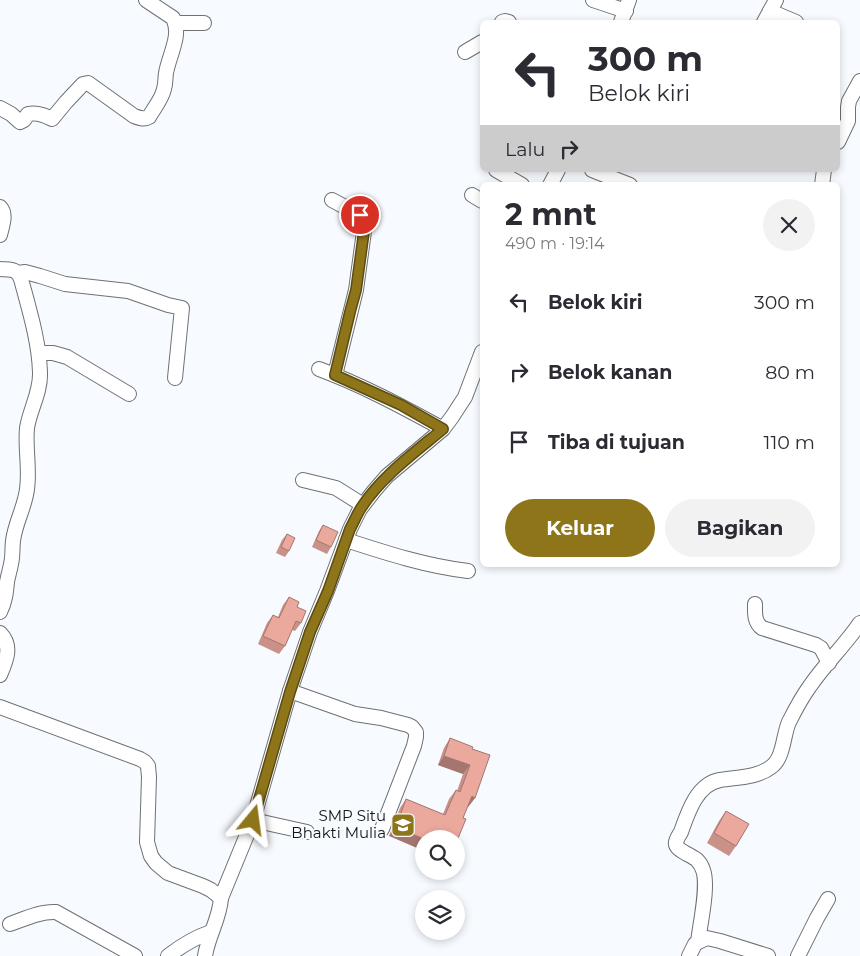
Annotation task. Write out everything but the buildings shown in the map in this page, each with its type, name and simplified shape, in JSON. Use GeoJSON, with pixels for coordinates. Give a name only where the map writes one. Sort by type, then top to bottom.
{"type":"FeatureCollection","features":[{"type":"Feature","properties":{"kind":"street"},"geometry":{"type":"LineString","coordinates":[[0,108],[20,122],[28,114],[32,113],[43,114],[52,120],[83,84],[88,83],[134,116],[140,119],[149,117],[164,88],[165,74],[176,30],[173,18],[146,0]]}},
{"type":"Feature","properties":{"kind":"street"},"geometry":{"type":"LineString","coordinates":[[593,0],[625,11]]}},
{"type":"Feature","properties":{"kind":"street"},"geometry":{"type":"LineString","coordinates":[[770,11],[791,20]]}},
{"type":"Feature","properties":{"kind":"street"},"geometry":{"type":"LineString","coordinates":[[175,23],[204,23]]}},
{"type":"Feature","properties":{"kind":"street"},"geometry":{"type":"LineString","coordinates":[[465,52],[480,43]]}},
{"type":"Feature","properties":{"kind":"street"},"geometry":{"type":"LineString","coordinates":[[840,138],[848,121],[849,101],[860,81]]}},
{"type":"Feature","properties":{"kind":"street"},"geometry":{"type":"LineString","coordinates":[[499,172],[517,182]]}},
{"type":"Feature","properties":{"kind":"street"},"geometry":{"type":"LineString","coordinates":[[597,172],[622,182]]}},
{"type":"Feature","properties":{"kind":"street"},"geometry":{"type":"LineString","coordinates":[[332,200],[360,215],[365,224],[356,290],[335,375]]}},
{"type":"Feature","properties":{"kind":"street"},"geometry":{"type":"LineString","coordinates":[[0,207],[3,210],[4,217],[0,235]]}},
{"type":"Feature","properties":{"kind":"street"},"geometry":{"type":"LineString","coordinates":[[0,269],[14,270],[19,273],[22,279],[39,353],[40,375],[36,400],[27,430],[27,490],[13,542],[6,595],[0,612]]}},
{"type":"Feature","properties":{"kind":"street"},"geometry":{"type":"LineString","coordinates":[[19,273],[25,272],[65,284],[128,291],[182,308],[175,378]]}},
{"type":"Feature","properties":{"kind":"street"},"geometry":{"type":"LineString","coordinates":[[39,353],[53,353],[67,357],[129,394]]}},
{"type":"Feature","properties":{"kind":"street"},"geometry":{"type":"LineString","coordinates":[[205,956],[219,911],[221,898],[253,820],[290,692],[310,632],[354,522],[363,505],[387,476],[443,429],[465,397],[480,357]]}},
{"type":"Feature","properties":{"kind":"street"},"geometry":{"type":"LineString","coordinates":[[319,369],[401,405],[443,429]]}},
{"type":"Feature","properties":{"kind":"street"},"geometry":{"type":"LineString","coordinates":[[303,480],[336,488],[363,505]]}},
{"type":"Feature","properties":{"kind":"street"},"geometry":{"type":"LineString","coordinates":[[346,540],[425,563],[468,571]]}},
{"type":"Feature","properties":{"kind":"street"},"geometry":{"type":"LineString","coordinates":[[755,604],[755,615],[758,624],[762,628],[816,645],[821,648],[829,663]]}},
{"type":"Feature","properties":{"kind":"street"},"geometry":{"type":"LineString","coordinates":[[708,940],[704,898],[704,872],[697,860],[685,851],[678,849],[676,845],[687,813],[697,795],[706,786],[718,780],[746,777],[760,773],[773,766],[781,753],[788,723],[810,686],[860,623]]}},
{"type":"Feature","properties":{"kind":"street"},"geometry":{"type":"LineString","coordinates":[[0,633],[4,637],[8,649],[7,658],[0,675]]}},
{"type":"Feature","properties":{"kind":"street"},"geometry":{"type":"LineString","coordinates":[[290,692],[355,714],[408,725],[416,732],[414,746],[382,829]]}},
{"type":"Feature","properties":{"kind":"street"},"geometry":{"type":"LineString","coordinates":[[0,707],[131,755],[145,762],[148,766],[149,777],[147,842],[151,856],[168,873],[203,886],[221,898]]}},
{"type":"Feature","properties":{"kind":"street"},"geometry":{"type":"LineString","coordinates":[[253,820],[307,832]]}},
{"type":"Feature","properties":{"kind":"street"},"geometry":{"type":"LineString","coordinates":[[798,956],[828,899]]}},
{"type":"Feature","properties":{"kind":"street"},"geometry":{"type":"LineString","coordinates":[[10,924],[34,916],[56,912],[135,956]]}},
{"type":"Feature","properties":{"kind":"street"},"geometry":{"type":"LineString","coordinates":[[168,956],[202,935],[211,932]]}},
{"type":"Feature","properties":{"kind":"street"},"geometry":{"type":"LineString","coordinates":[[689,956],[708,940]]}},
{"type":"Feature","properties":{"kind":"street"},"geometry":{"type":"LineString","coordinates":[[708,940],[768,956]]}},
{"type":"Feature","properties":{"kind":"place","name":"SMP Situ Bhakti Mulia"},"geometry":{"type":"Point","coordinates":[403,825]}},
{"type":"Feature","properties":{"kind":"route"},"geometry":{"type":"LineString","coordinates":[[253,820],[290,692],[310,632],[328,591],[350,529],[360,509],[387,476],[443,429],[401,405],[335,375],[356,290],[365,224],[360,215]]}}]}
